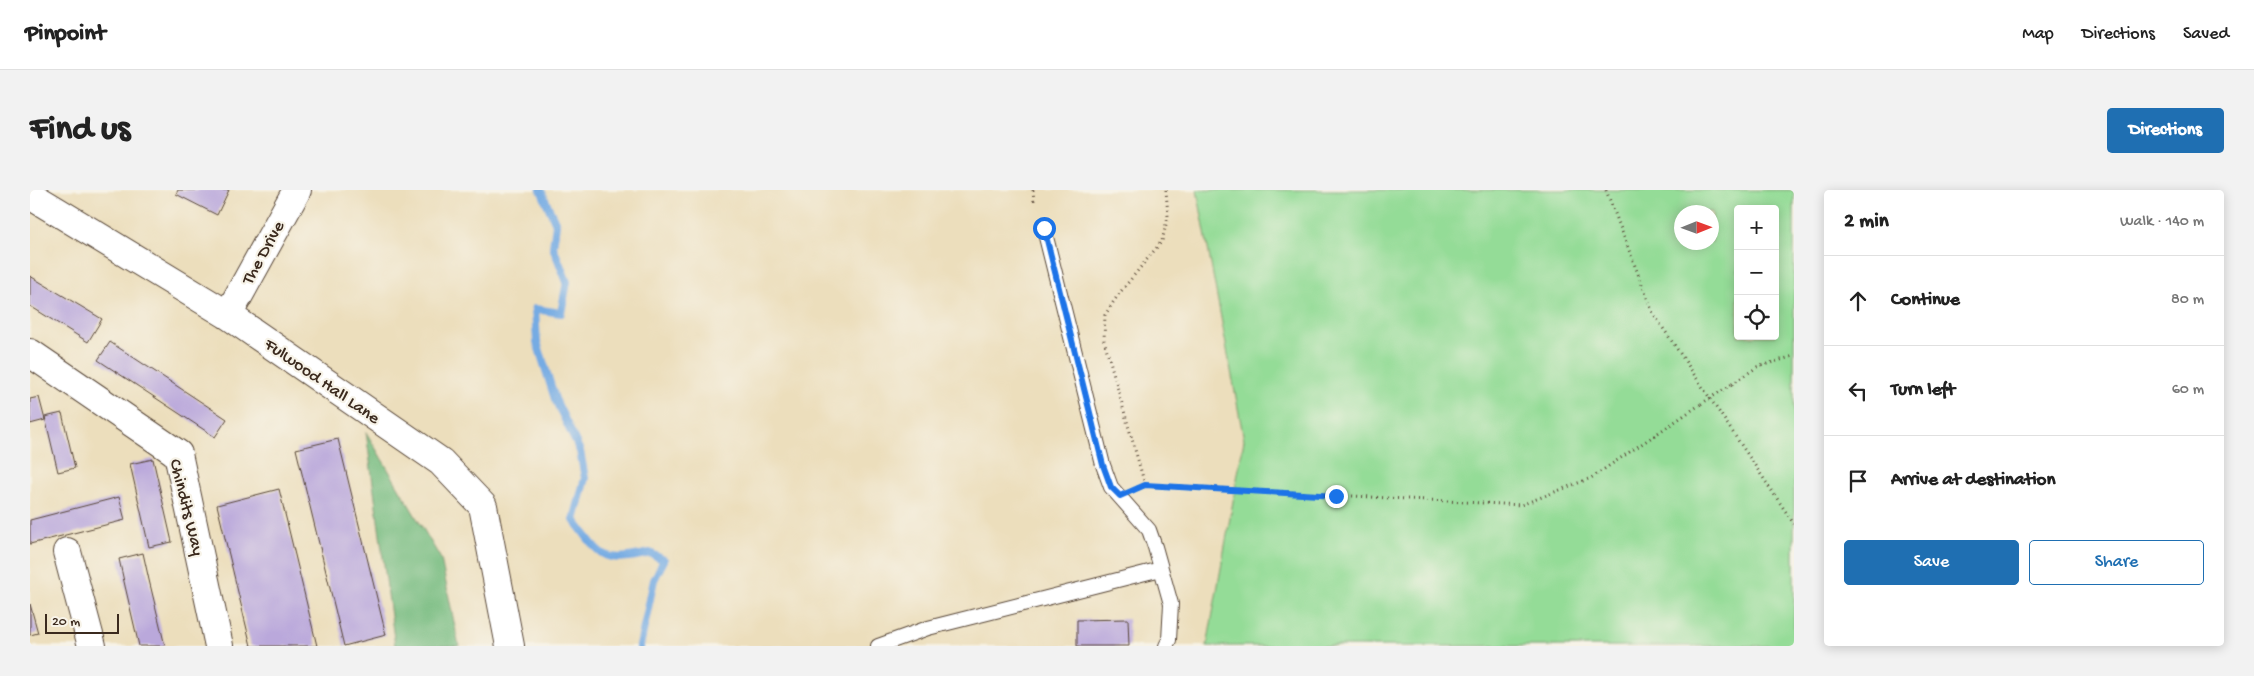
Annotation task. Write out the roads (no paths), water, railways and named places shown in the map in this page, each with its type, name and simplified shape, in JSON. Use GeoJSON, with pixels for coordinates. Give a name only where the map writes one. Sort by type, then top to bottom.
{"type":"FeatureCollection","features":[{"type":"Feature","properties":{"kind":"street","name":"The Drive"},"geometry":{"type":"LineString","coordinates":[[228,315],[296,190]]}},
{"type":"Feature","properties":{"kind":"street","name":"Fulwood Hall Lane"},"geometry":{"type":"LineString","coordinates":[[30,195],[228,315],[441,462],[483,506],[510,646]]}},
{"type":"Feature","properties":{"kind":"street","name":"Chindits Way"},"geometry":{"type":"LineString","coordinates":[[30,353],[178,454],[219,646]]}},
{"type":"Feature","properties":{"kind":"street"},"geometry":{"type":"LineString","coordinates":[[67,552],[92,646]]}},
{"type":"Feature","properties":{"kind":"lane"},"geometry":{"type":"LineString","coordinates":[[1044,228],[1103,465],[1111,487],[1149,530],[1161,569],[1171,604],[1169,640],[1166,646]]}},
{"type":"Feature","properties":{"kind":"lane"},"geometry":{"type":"LineString","coordinates":[[878,646],[928,628],[1161,569]]}},
{"type":"Feature","properties":{"kind":"waterway"},"geometry":{"type":"LineString","coordinates":[[541,190],[556,224],[553,247],[567,282],[561,313],[535,309],[537,342],[555,399],[580,451],[585,478],[574,520],[597,550],[604,554],[621,558],[650,553],[664,560],[654,580],[640,646]]}}]}
